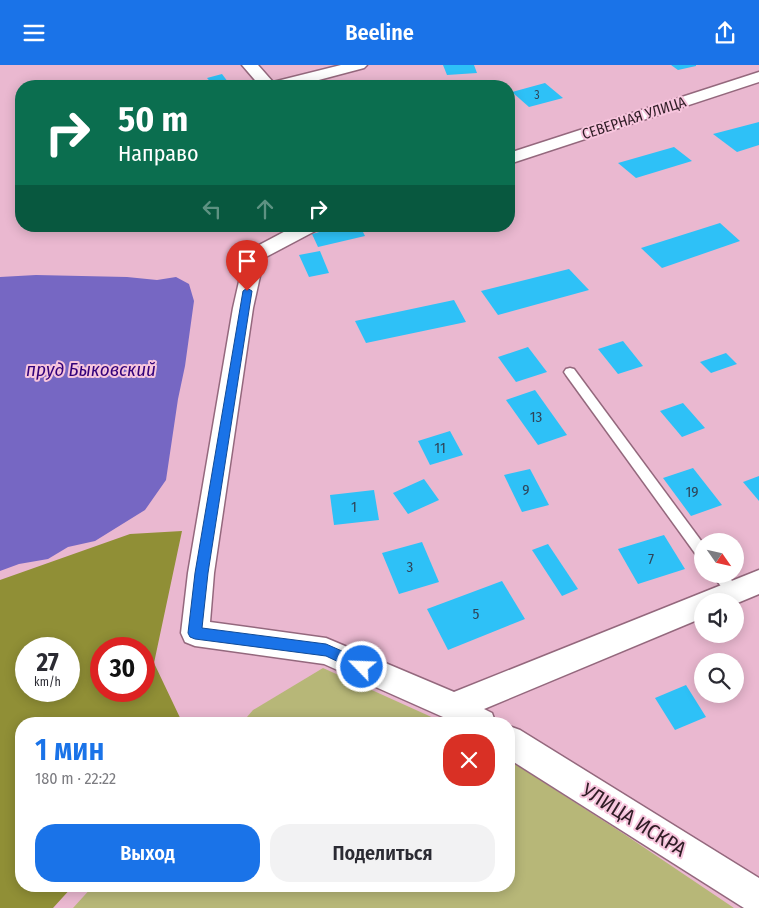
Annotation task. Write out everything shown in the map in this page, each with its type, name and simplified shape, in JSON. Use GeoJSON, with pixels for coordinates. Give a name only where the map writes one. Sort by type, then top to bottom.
{"type":"FeatureCollection","features":[{"type":"Feature","properties":{"kind":"street"},"geometry":{"type":"LineString","coordinates":[[250,65],[263,80]]}},
{"type":"Feature","properties":{"kind":"street"},"geometry":{"type":"LineString","coordinates":[[301,80],[359,65]]}},
{"type":"Feature","properties":{"kind":"street","name":"СЕВЕРНАЯ УЛИЦА"},"geometry":{"type":"LineString","coordinates":[[515,157],[759,77]]}},
{"type":"Feature","properties":{"kind":"street"},"geometry":{"type":"LineString","coordinates":[[299,232],[255,255],[243,308],[201,573],[195,633],[326,651],[454,707],[469,717]]}},
{"type":"Feature","properties":{"kind":"street"},"geometry":{"type":"LineString","coordinates":[[721,589],[759,581]]}},
{"type":"Feature","properties":{"kind":"street"},"geometry":{"type":"LineString","coordinates":[[454,707],[694,608]]}},
{"type":"Feature","properties":{"kind":"street","name":"УЛИЦА ИСКРА"},"geometry":{"type":"LineString","coordinates":[[515,745],[759,898]]}},
{"type":"Feature","properties":{"kind":"lane"},"geometry":{"type":"LineString","coordinates":[[570,372],[694,541]]}},
{"type":"Feature","properties":{"kind":"shaded area"},"geometry":{"type":"Polygon","coordinates":[[[182,531],[155,658],[155,637],[90,637],[90,702],[155,702],[155,665],[180,717],[15,717],[15,892],[68,892],[53,908],[0,908],[0,580],[130,534],[182,531]]]}},
{"type":"Feature","properties":{"kind":"shaded area"},"geometry":{"type":"Polygon","coordinates":[[[323,668],[432,717],[247,717],[253,710],[323,668]]]}},
{"type":"Feature","properties":{"kind":"shaded area"},"geometry":{"type":"Polygon","coordinates":[[[515,764],[734,908],[73,908],[88,892],[515,892],[515,764]]]}},
{"type":"Feature","properties":{"kind":"water","name":"пруд Быковский"},"geometry":{"type":"Polygon","coordinates":[[[36,275],[127,277],[157,280],[176,277],[189,284],[194,301],[166,480],[145,510],[95,541],[68,547],[48,559],[19,564],[0,571],[0,277],[36,275]]]}},
{"type":"Feature","properties":{"kind":"building"},"geometry":{"type":"Polygon","coordinates":[[[443,65],[474,65],[477,73],[447,75],[443,65]]]}},
{"type":"Feature","properties":{"kind":"building"},"geometry":{"type":"Polygon","coordinates":[[[671,65],[696,65],[696,66],[678,70],[671,65]]]}},
{"type":"Feature","properties":{"kind":"building"},"geometry":{"type":"Polygon","coordinates":[[[222,74],[226,80],[209,80],[207,78],[222,74]]]}},
{"type":"Feature","properties":{"kind":"building"},"geometry":{"type":"Polygon","coordinates":[[[545,83],[563,98],[529,107],[515,95],[515,91],[545,83]]]}},
{"type":"Feature","properties":{"kind":"building"},"geometry":{"type":"Polygon","coordinates":[[[759,122],[759,145],[737,152],[713,134],[759,122]]]}},
{"type":"Feature","properties":{"kind":"building"},"geometry":{"type":"Polygon","coordinates":[[[674,147],[692,161],[636,178],[618,163],[674,147]]]}},
{"type":"Feature","properties":{"kind":"building"},"geometry":{"type":"Polygon","coordinates":[[[720,223],[740,241],[662,268],[641,248],[720,223]]]}},
{"type":"Feature","properties":{"kind":"building"},"geometry":{"type":"Polygon","coordinates":[[[320,232],[363,232],[365,236],[318,247],[312,234],[320,232]]]}},
{"type":"Feature","properties":{"kind":"building"},"geometry":{"type":"Polygon","coordinates":[[[320,251],[329,273],[309,277],[299,255],[320,251]]]}},
{"type":"Feature","properties":{"kind":"building"},"geometry":{"type":"Polygon","coordinates":[[[569,269],[589,290],[498,315],[481,291],[569,269]]]}},
{"type":"Feature","properties":{"kind":"building"},"geometry":{"type":"Polygon","coordinates":[[[454,300],[466,322],[366,343],[355,321],[454,300]]]}},
{"type":"Feature","properties":{"kind":"building"},"geometry":{"type":"Polygon","coordinates":[[[623,341],[643,366],[618,374],[598,349],[623,341]]]}},
{"type":"Feature","properties":{"kind":"building"},"geometry":{"type":"Polygon","coordinates":[[[528,347],[547,372],[516,382],[498,357],[528,347]]]}},
{"type":"Feature","properties":{"kind":"building"},"geometry":{"type":"Polygon","coordinates":[[[726,353],[737,364],[711,373],[700,362],[726,353]]]}},
{"type":"Feature","properties":{"kind":"building"},"geometry":{"type":"Polygon","coordinates":[[[535,390],[567,435],[538,445],[506,400],[535,390]]]}},
{"type":"Feature","properties":{"kind":"building"},"geometry":{"type":"Polygon","coordinates":[[[683,403],[705,428],[682,437],[660,411],[683,403]]]}},
{"type":"Feature","properties":{"kind":"building"},"geometry":{"type":"Polygon","coordinates":[[[450,431],[463,455],[430,465],[418,441],[450,431]]]}},
{"type":"Feature","properties":{"kind":"building"},"geometry":{"type":"Polygon","coordinates":[[[693,468],[722,505],[691,516],[663,478],[693,468]]]}},
{"type":"Feature","properties":{"kind":"building"},"geometry":{"type":"Polygon","coordinates":[[[530,469],[549,505],[522,512],[504,475],[530,469]]]}},
{"type":"Feature","properties":{"kind":"building"},"geometry":{"type":"Polygon","coordinates":[[[759,476],[759,501],[743,482],[759,476]]]}},
{"type":"Feature","properties":{"kind":"building"},"geometry":{"type":"Polygon","coordinates":[[[424,479],[439,500],[408,514],[393,493],[424,479]]]}},
{"type":"Feature","properties":{"kind":"building"},"geometry":{"type":"Polygon","coordinates":[[[374,490],[379,520],[334,525],[330,495],[374,490]]]}},
{"type":"Feature","properties":{"kind":"building"},"geometry":{"type":"Polygon","coordinates":[[[664,535],[685,569],[638,584],[618,549],[664,535]]]}},
{"type":"Feature","properties":{"kind":"building"},"geometry":{"type":"Polygon","coordinates":[[[422,542],[439,582],[399,594],[382,553],[422,542]]]}},
{"type":"Feature","properties":{"kind":"building"},"geometry":{"type":"Polygon","coordinates":[[[548,544],[578,589],[562,596],[532,550],[548,544]]]}},
{"type":"Feature","properties":{"kind":"building"},"geometry":{"type":"Polygon","coordinates":[[[502,581],[525,619],[448,650],[427,609],[502,581]]]}},
{"type":"Feature","properties":{"kind":"building"},"geometry":{"type":"Polygon","coordinates":[[[686,685],[694,698],[694,703],[697,703],[706,717],[675,730],[655,698],[686,685]]]}},
{"type":"Feature","properties":{"kind":"route"},"geometry":{"type":"LineString","coordinates":[[247,291],[201,573],[195,633],[326,651],[362,667]]}}]}
